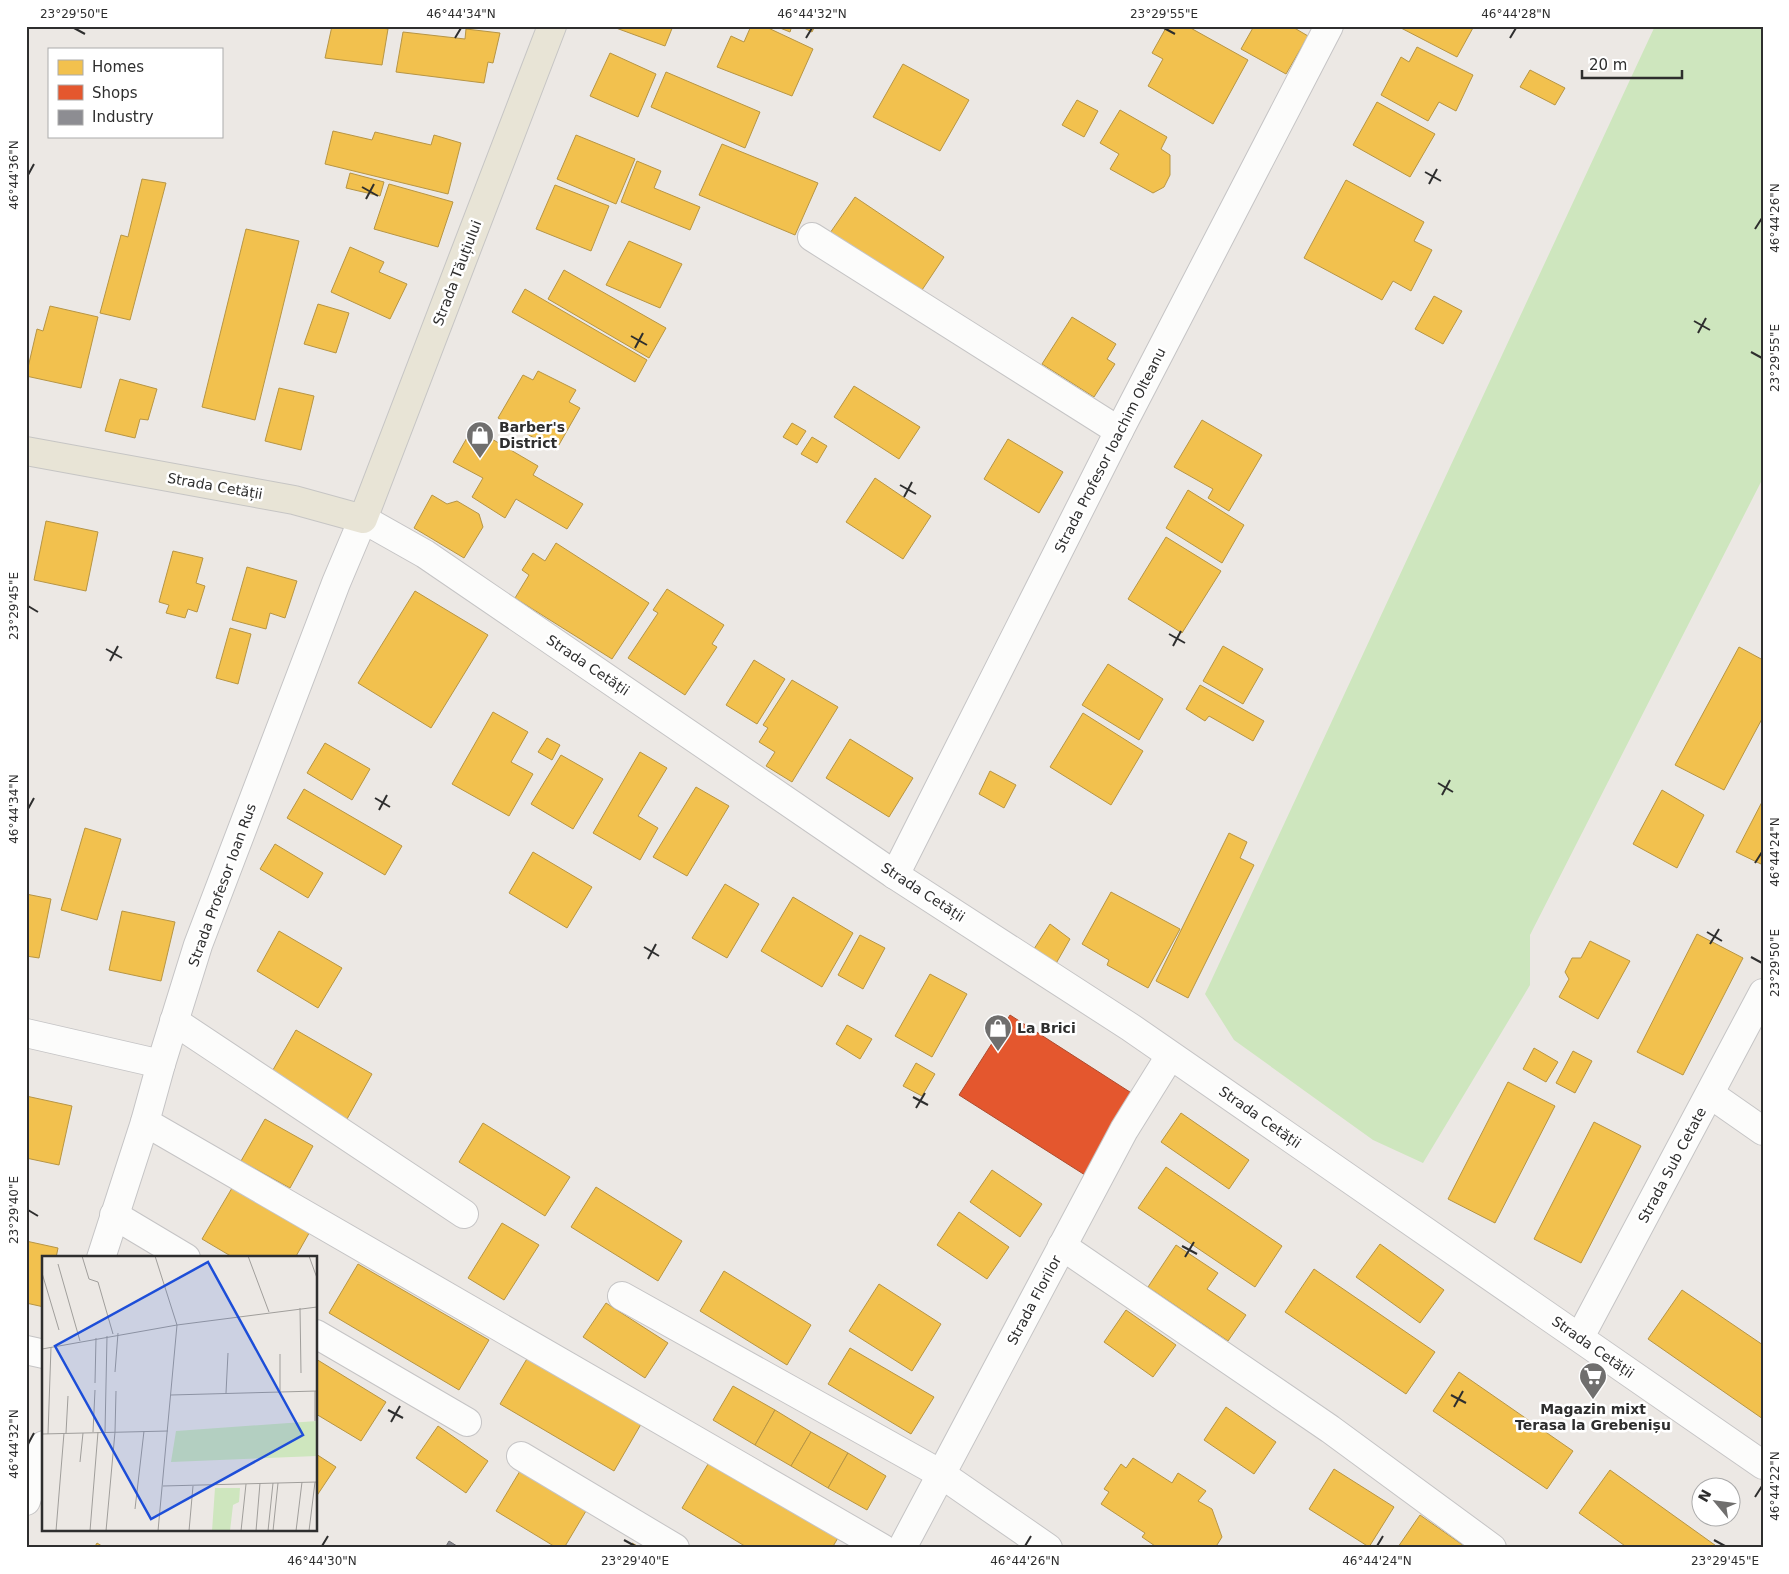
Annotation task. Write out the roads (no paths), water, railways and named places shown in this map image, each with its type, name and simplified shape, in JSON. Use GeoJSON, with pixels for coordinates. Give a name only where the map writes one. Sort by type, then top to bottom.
{"type":"FeatureCollection","features":[{"type":"Feature","properties":{"kind":"main road","name":"Strada Tăuțiului"},"geometry":{"type":"LineString","coordinates":[[362,519],[552,26]]}},
{"type":"Feature","properties":{"kind":"main road","name":"Strada Cetății"},"geometry":{"type":"LineString","coordinates":[[26,451],[294,500],[362,519]]}},
{"type":"Feature","properties":{"kind":"street","name":"Strada Profesor Ioachim Olteanu"},"geometry":{"type":"LineString","coordinates":[[895,875],[1119,431],[1329,26]]}},
{"type":"Feature","properties":{"kind":"street"},"geometry":{"type":"LineString","coordinates":[[812,237],[1119,431]]}},
{"type":"Feature","properties":{"kind":"street","name":"Strada Cetății"},"geometry":{"type":"LineString","coordinates":[[362,519],[425,554],[895,875],[1121,1021],[1763,1465]]}},
{"type":"Feature","properties":{"kind":"street","name":"Strada Profesor Ioan Rus"},"geometry":{"type":"LineString","coordinates":[[102,1256],[145,1122],[198,945],[362,519]]}},
{"type":"Feature","properties":{"kind":"street","name":"Strada Sub Cetate"},"geometry":{"type":"LineString","coordinates":[[1580,1337],[1763,994]]}},
{"type":"Feature","properties":{"kind":"street"},"geometry":{"type":"LineString","coordinates":[[174,1021],[464,1214]]}},
{"type":"Feature","properties":{"kind":"street"},"geometry":{"type":"LineString","coordinates":[[26,1033],[161,1064]]}},
{"type":"Feature","properties":{"kind":"street","name":"Strada Florilor"},"geometry":{"type":"LineString","coordinates":[[902,1548],[1124,1130],[1170,1056]]}},
{"type":"Feature","properties":{"kind":"street"},"geometry":{"type":"LineString","coordinates":[[1710,1094],[1763,1131]]}},
{"type":"Feature","properties":{"kind":"street"},"geometry":{"type":"LineString","coordinates":[[145,1122],[882,1548]]}},
{"type":"Feature","properties":{"kind":"street"},"geometry":{"type":"LineString","coordinates":[[114,1216],[183,1256]]}},
{"type":"Feature","properties":{"kind":"street"},"geometry":{"type":"LineString","coordinates":[[1062,1246],[1330,1429],[1492,1548]]}},
{"type":"Feature","properties":{"kind":"street"},"geometry":{"type":"LineString","coordinates":[[622,1296],[942,1474],[1048,1548]]}},
{"type":"Feature","properties":{"kind":"street"},"geometry":{"type":"LineString","coordinates":[[318,1335],[467,1422]]}},
{"type":"Feature","properties":{"kind":"street"},"geometry":{"type":"LineString","coordinates":[[26,1350],[42,1354]]}},
{"type":"Feature","properties":{"kind":"street"},"geometry":{"type":"LineString","coordinates":[[26,1501],[42,1451]]}},
{"type":"Feature","properties":{"kind":"street"},"geometry":{"type":"LineString","coordinates":[[521,1456],[675,1548]]}},
{"type":"Feature","properties":{"kind":"place","name":"Barber's District"},"geometry":{"type":"Point","coordinates":[480,459]}},
{"type":"Feature","properties":{"kind":"place","name":"La Brici"},"geometry":{"type":"Point","coordinates":[998,1052]}},
{"type":"Feature","properties":{"kind":"place","name":"Magazin mixt Terasa la Grebenișu"},"geometry":{"type":"Point","coordinates":[1593,1400]}}]}
